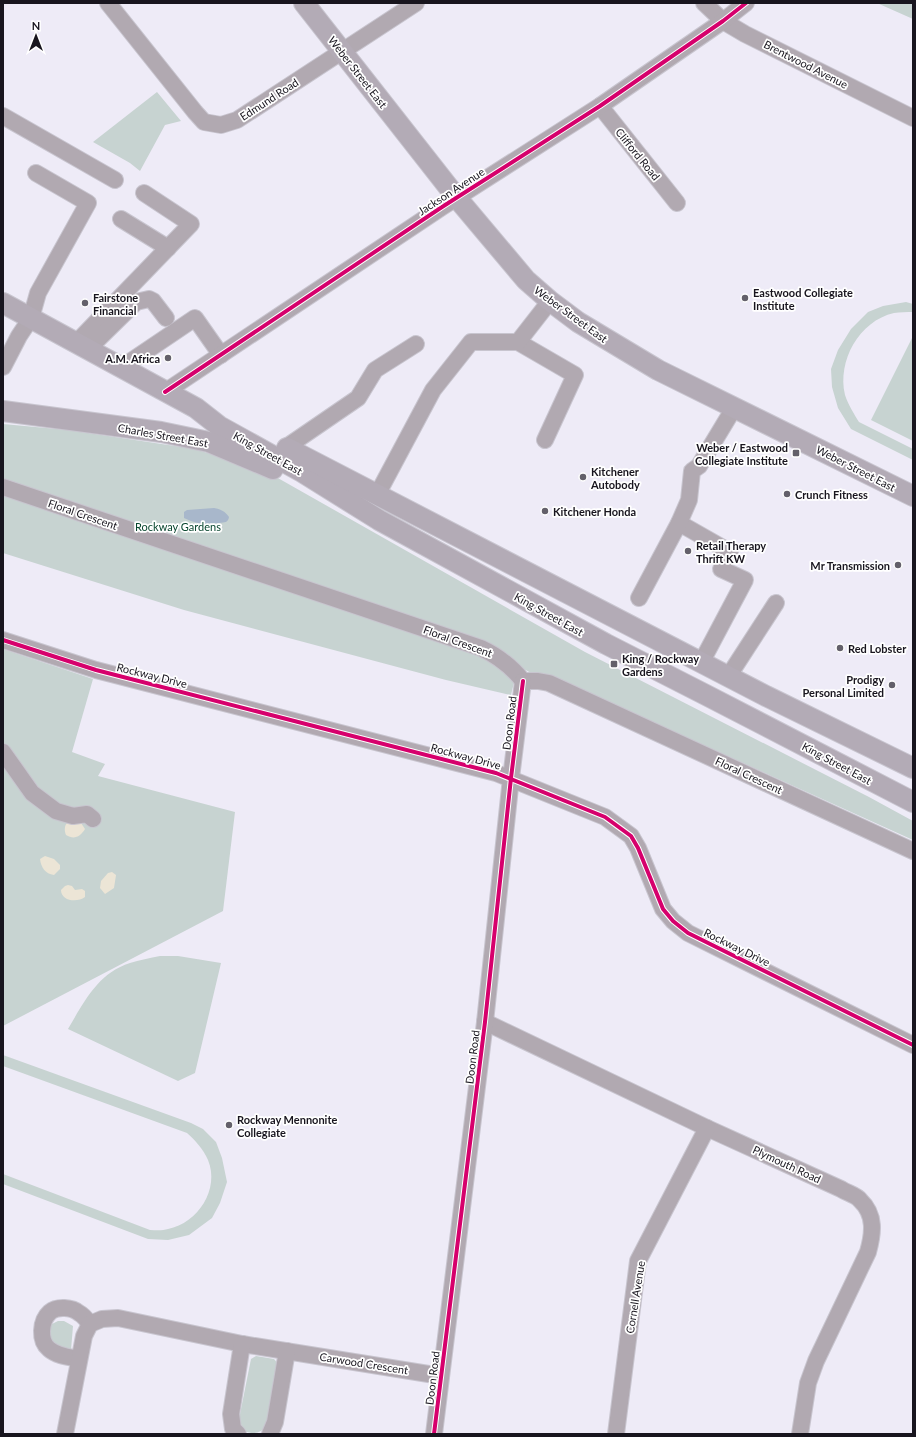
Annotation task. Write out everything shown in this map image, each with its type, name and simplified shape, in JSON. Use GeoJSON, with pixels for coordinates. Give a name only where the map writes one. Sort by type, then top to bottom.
{"type":"FeatureCollection","features":[{"type":"Feature","properties":{"kind":"main road","name":"Weber Street East"},"geometry":{"type":"LineString","coordinates":[[304,3],[457,198],[526,280],[550,301],[578,322],[652,366],[913,496]]}},
{"type":"Feature","properties":{"kind":"main road","name":"King Street East"},"geometry":{"type":"LineString","coordinates":[[3,303],[196,408],[219,426],[302,472],[379,520],[606,644],[913,802]]}},
{"type":"Feature","properties":{"kind":"main road","name":"King Street East"},"geometry":{"type":"LineString","coordinates":[[196,408],[227,417],[728,677],[913,768]]}},
{"type":"Feature","properties":{"kind":"main road","name":"Charles Street East"},"geometry":{"type":"LineString","coordinates":[[3,411],[161,432],[209,442],[268,466],[317,493],[379,520]]}},
{"type":"Feature","properties":{"kind":"street","name":"Edmund Road"},"geometry":{"type":"LineString","coordinates":[[108,3],[204,122],[221,125],[238,120],[416,3]]}},
{"type":"Feature","properties":{"kind":"street","name":"Brentwood Avenue"},"geometry":{"type":"LineString","coordinates":[[704,3],[723,21],[913,118]]}},
{"type":"Feature","properties":{"kind":"street","name":"Jackson Avenue"},"geometry":{"type":"LineString","coordinates":[[165,392],[457,198],[600,106],[723,21],[746,3]]}},
{"type":"Feature","properties":{"kind":"street","name":"Clifford Road"},"geometry":{"type":"LineString","coordinates":[[600,106],[677,203]]}},
{"type":"Feature","properties":{"kind":"street"},"geometry":{"type":"LineString","coordinates":[[3,116],[115,180]]}},
{"type":"Feature","properties":{"kind":"street"},"geometry":{"type":"LineString","coordinates":[[3,367],[11,335],[31,318],[38,293],[88,203],[36,174]]}},
{"type":"Feature","properties":{"kind":"street"},"geometry":{"type":"LineString","coordinates":[[82,346],[191,224],[144,194]]}},
{"type":"Feature","properties":{"kind":"street"},"geometry":{"type":"LineString","coordinates":[[122,219],[168,248]]}},
{"type":"Feature","properties":{"kind":"street"},"geometry":{"type":"LineString","coordinates":[[82,346],[136,302],[148,299],[153,301],[166,318]]}},
{"type":"Feature","properties":{"kind":"street"},"geometry":{"type":"LineString","coordinates":[[518,342],[550,301]]}},
{"type":"Feature","properties":{"kind":"street"},"geometry":{"type":"LineString","coordinates":[[121,368],[195,318],[221,355]]}},
{"type":"Feature","properties":{"kind":"street"},"geometry":{"type":"LineString","coordinates":[[377,495],[433,390],[471,342],[518,342],[575,375],[545,440]]}},
{"type":"Feature","properties":{"kind":"street"},"geometry":{"type":"LineString","coordinates":[[285,448],[358,398],[375,370],[416,344]]}},
{"type":"Feature","properties":{"kind":"street"},"geometry":{"type":"LineString","coordinates":[[639,598],[679,523],[689,500],[692,471],[699,466],[734,408]]}},
{"type":"Feature","properties":{"kind":"street","name":"Floral Crescent"},"geometry":{"type":"LineString","coordinates":[[3,487],[481,648],[496,655],[515,670],[523,681],[549,683],[913,851]]}},
{"type":"Feature","properties":{"kind":"street"},"geometry":{"type":"LineString","coordinates":[[679,523],[730,552],[721,569],[745,580],[701,663]]}},
{"type":"Feature","properties":{"kind":"street"},"geometry":{"type":"LineString","coordinates":[[728,677],[776,603]]}},
{"type":"Feature","properties":{"kind":"street","name":"Rockway Drive"},"geometry":{"type":"LineString","coordinates":[[3,640],[96,670],[496,773],[605,817],[630,836],[638,848],[663,909],[673,921],[688,933],[913,1045]]}},
{"type":"Feature","properties":{"kind":"street","name":"Doon Road"},"geometry":{"type":"LineString","coordinates":[[434,1434],[485,1022],[523,681]]}},
{"type":"Feature","properties":{"kind":"street"},"geometry":{"type":"LineString","coordinates":[[3,752],[32,793],[56,811],[73,816],[87,814],[93,819]]}},
{"type":"Feature","properties":{"kind":"street","name":"Plymouth Road"},"geometry":{"type":"LineString","coordinates":[[485,1022],[860,1199],[868,1211],[872,1221],[873,1235],[868,1252],[816,1360],[808,1383],[800,1434]]}},
{"type":"Feature","properties":{"kind":"street","name":"Cornell Avenue"},"geometry":{"type":"LineString","coordinates":[[616,1434],[638,1261],[708,1128]]}},
{"type":"Feature","properties":{"kind":"street"},"geometry":{"type":"LineString","coordinates":[[65,1434],[84,1336],[90,1324],[80,1313],[70,1308],[60,1308],[50,1312],[44,1322],[42,1332],[43,1342],[49,1349],[57,1354],[79,1359]]}},
{"type":"Feature","properties":{"kind":"street","name":"Carwood Crescent"},"geometry":{"type":"LineString","coordinates":[[90,1324],[102,1319],[118,1318],[242,1344],[441,1376]]}},
{"type":"Feature","properties":{"kind":"street"},"geometry":{"type":"LineString","coordinates":[[238,1434],[233,1429],[231,1414],[242,1344]]}},
{"type":"Feature","properties":{"kind":"street"},"geometry":{"type":"LineString","coordinates":[[270,1434],[275,1422],[287,1351]]}},
{"type":"Feature","properties":{"kind":"green space"},"geometry":{"type":"Polygon","coordinates":[[[877,3],[913,3],[913,19],[877,3]]]}},
{"type":"Feature","properties":{"kind":"green space"},"geometry":{"type":"Polygon","coordinates":[[[157,92],[181,121],[165,125],[140,171],[130,163],[93,142],[157,92]]]}},
{"type":"Feature","properties":{"kind":"green space"},"geometry":{"type":"Polygon","coordinates":[[[906,302],[913,304],[913,312],[894,313],[882,317],[870,324],[861,333],[853,344],[848,356],[844,369],[843,382],[846,398],[859,422],[913,449],[913,460],[851,429],[838,408],[832,387],[831,369],[838,350],[851,329],[868,312],[883,306],[906,302]]]}},
{"type":"Feature","properties":{"kind":"green space"},"geometry":{"type":"Polygon","coordinates":[[[913,336],[913,441],[871,420],[913,336]]]}},
{"type":"Feature","properties":{"kind":"green space","name":"Rockway Gardens"},"geometry":{"type":"Polygon","coordinates":[[[3,424],[68,430],[195,449],[269,473],[585,652],[913,821],[913,840],[564,682],[535,675],[518,666],[511,695],[506,694],[446,680],[184,610],[3,553],[3,424]]]}},
{"type":"Feature","properties":{"kind":"green space"},"geometry":{"type":"Polygon","coordinates":[[[3,649],[93,679],[72,752],[105,764],[98,776],[235,812],[223,911],[3,1026],[3,649]]]}},
{"type":"Feature","properties":{"kind":"green space"},"geometry":{"type":"Polygon","coordinates":[[[160,956],[178,956],[221,963],[195,1073],[178,1081],[68,1029],[86,999],[109,974],[130,963],[160,956]]]}},
{"type":"Feature","properties":{"kind":"green space"},"geometry":{"type":"Polygon","coordinates":[[[3,1055],[191,1123],[203,1129],[216,1142],[222,1158],[227,1182],[220,1203],[212,1218],[189,1235],[168,1240],[148,1239],[3,1184],[3,1174],[150,1230],[166,1230],[179,1226],[189,1220],[204,1203],[209,1193],[211,1171],[204,1152],[187,1133],[3,1066],[3,1055]]]}},
{"type":"Feature","properties":{"kind":"green space"},"geometry":{"type":"Polygon","coordinates":[[[58,1321],[64,1321],[73,1326],[71,1350],[48,1347],[46,1327],[58,1321]]]}},
{"type":"Feature","properties":{"kind":"green space"},"geometry":{"type":"Polygon","coordinates":[[[256,1356],[274,1359],[279,1365],[268,1426],[259,1432],[251,1433],[244,1431],[240,1422],[240,1414],[251,1359],[256,1356]]]}},
{"type":"Feature","properties":{"kind":"sand"},"geometry":{"type":"Polygon","coordinates":[[[69,821],[81,823],[85,829],[77,837],[69,837],[66,835],[65,826],[69,821]]]}},
{"type":"Feature","properties":{"kind":"sand"},"geometry":{"type":"Polygon","coordinates":[[[45,856],[54,859],[60,865],[60,869],[54,875],[46,872],[41,865],[40,859],[45,856]]]}},
{"type":"Feature","properties":{"kind":"sand"},"geometry":{"type":"Polygon","coordinates":[[[112,872],[116,875],[114,888],[105,894],[100,888],[101,881],[108,873],[112,872]]]}},
{"type":"Feature","properties":{"kind":"sand"},"geometry":{"type":"Polygon","coordinates":[[[68,885],[72,886],[75,890],[82,889],[85,891],[85,897],[78,900],[66,899],[61,890],[68,885]]]}},
{"type":"Feature","properties":{"kind":"water"},"geometry":{"type":"Polygon","coordinates":[[[214,508],[226,513],[229,519],[225,522],[201,524],[184,518],[184,512],[187,510],[214,508]]]}},
{"type":"Feature","properties":{"kind":"cycle path"},"geometry":{"type":"LineString","coordinates":[[165,392],[442,207],[600,106],[723,21],[746,3]]}},
{"type":"Feature","properties":{"kind":"cycle path"},"geometry":{"type":"LineString","coordinates":[[3,640],[96,670],[496,773],[605,817],[631,836],[638,848],[663,909],[673,921],[688,933],[913,1045]]}},
{"type":"Feature","properties":{"kind":"cycle path"},"geometry":{"type":"LineString","coordinates":[[434,1434],[485,1022],[523,681]]}},
{"type":"Feature","properties":{"kind":"place","name":"Eastwood Collegiate Institute"},"geometry":{"type":"Point","coordinates":[745,298]}},
{"type":"Feature","properties":{"kind":"place","name":"Fairstone Financial"},"geometry":{"type":"Point","coordinates":[85,303]}},
{"type":"Feature","properties":{"kind":"place","name":"A.M. Africa"},"geometry":{"type":"Point","coordinates":[168,358]}},
{"type":"Feature","properties":{"kind":"place","name":"Weber / Eastwood Collegiate Institute"},"geometry":{"type":"Point","coordinates":[796,453]}},
{"type":"Feature","properties":{"kind":"place","name":"Kitchener Autobody"},"geometry":{"type":"Point","coordinates":[583,477]}},
{"type":"Feature","properties":{"kind":"place","name":"Crunch Fitness"},"geometry":{"type":"Point","coordinates":[787,494]}},
{"type":"Feature","properties":{"kind":"place","name":"Kitchener Honda"},"geometry":{"type":"Point","coordinates":[545,511]}},
{"type":"Feature","properties":{"kind":"place","name":"Retail Therapy Thrift KW"},"geometry":{"type":"Point","coordinates":[688,551]}},
{"type":"Feature","properties":{"kind":"place","name":"Mr Transmission"},"geometry":{"type":"Point","coordinates":[898,565]}},
{"type":"Feature","properties":{"kind":"place","name":"Red Lobster"},"geometry":{"type":"Point","coordinates":[840,648]}},
{"type":"Feature","properties":{"kind":"place","name":"King / Rockway Gardens"},"geometry":{"type":"Point","coordinates":[614,664]}},
{"type":"Feature","properties":{"kind":"place","name":"Prodigy Personal Limited"},"geometry":{"type":"Point","coordinates":[892,685]}},
{"type":"Feature","properties":{"kind":"place","name":"Rockway Mennonite Collegiate"},"geometry":{"type":"Point","coordinates":[229,1125]}}]}
